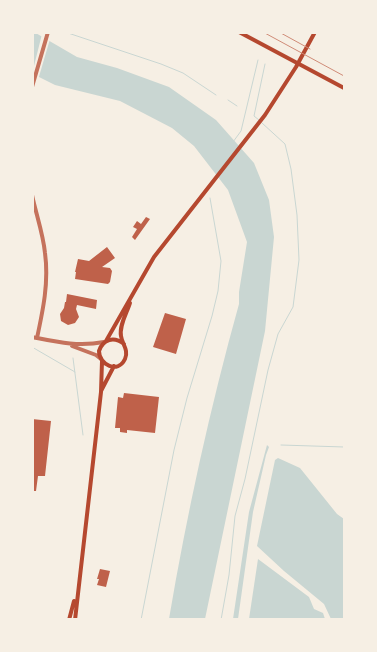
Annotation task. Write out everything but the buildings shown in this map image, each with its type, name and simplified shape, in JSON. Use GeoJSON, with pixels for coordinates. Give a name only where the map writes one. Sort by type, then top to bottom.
{"type":"FeatureCollection","features":[{"type":"Feature","properties":{"kind":"main road"},"geometry":{"type":"LineString","coordinates":[[239,32],[344,88]]}},
{"type":"Feature","properties":{"kind":"main road"},"geometry":{"type":"LineString","coordinates":[[75,620],[93,448],[101,392],[101,360],[99,351],[154,257],[265,115],[296,67],[315,32]]}},
{"type":"Feature","properties":{"kind":"main road"},"geometry":{"type":"LineString","coordinates":[[101,360],[106,365],[114,366],[121,364],[125,359],[127,351],[121,338],[122,323],[131,299]]}},
{"type":"Feature","properties":{"kind":"main road"},"geometry":{"type":"LineString","coordinates":[[105,341],[117,340],[124,344]]}},
{"type":"Feature","properties":{"kind":"main road"},"geometry":{"type":"LineString","coordinates":[[101,392],[114,366]]}},
{"type":"Feature","properties":{"kind":"main road"},"geometry":{"type":"LineString","coordinates":[[69,620],[77,592]]}},
{"type":"Feature","properties":{"kind":"street"},"geometry":{"type":"LineString","coordinates":[[33,85],[48,32]]}},
{"type":"Feature","properties":{"kind":"street"},"geometry":{"type":"LineString","coordinates":[[32,195],[44,244],[47,273],[45,301],[35,338],[80,346],[105,341]]}},
{"type":"Feature","properties":{"kind":"street"},"geometry":{"type":"LineString","coordinates":[[68,345],[96,355],[101,360]]}},
{"type":"Feature","properties":{"kind":"shaded area"},"geometry":{"type":"Polygon","coordinates":[[[34,32],[77,57],[117,68],[169,87],[216,120],[254,163],[269,200],[274,237],[265,331],[205,619],[169,619],[200,461],[218,382],[239,304],[239,292],[247,242],[228,190],[194,146],[172,128],[120,101],[55,85],[33,74],[32,33],[34,32]]]}},
{"type":"Feature","properties":{"kind":"shaded area"},"geometry":{"type":"Polygon","coordinates":[[[267,445],[269,447],[253,512],[238,619],[233,619],[249,512],[267,445]]]}},
{"type":"Feature","properties":{"kind":"shaded area"},"geometry":{"type":"Polygon","coordinates":[[[278,458],[300,468],[337,514],[344,519],[344,619],[331,619],[324,604],[257,546],[275,460],[278,458]]]}},
{"type":"Feature","properties":{"kind":"shaded area"},"geometry":{"type":"Polygon","coordinates":[[[258,559],[309,597],[314,609],[323,613],[325,619],[249,619],[258,559]]]}},
{"type":"Feature","properties":{"kind":"pier"},"geometry":{"type":"Polygon","coordinates":[[[42,34],[50,39],[38,80],[32,77],[42,34]]]}},
{"type":"Feature","properties":{"kind":"waterway"},"geometry":{"type":"LineString","coordinates":[[65,32],[183,73],[216,95]]}},
{"type":"Feature","properties":{"kind":"waterway"},"geometry":{"type":"LineString","coordinates":[[233,142],[241,131],[258,60]]}},
{"type":"Feature","properties":{"kind":"waterway"},"geometry":{"type":"LineString","coordinates":[[259,120],[254,116],[265,64]]}},
{"type":"Feature","properties":{"kind":"waterway"},"geometry":{"type":"LineString","coordinates":[[228,100],[237,106]]}},
{"type":"Feature","properties":{"kind":"waterway"},"geometry":{"type":"LineString","coordinates":[[221,620],[229,575],[235,516],[245,479],[268,370],[278,334],[293,307],[299,260],[297,215],[291,169],[285,144],[262,123]]}},
{"type":"Feature","properties":{"kind":"waterway"},"geometry":{"type":"LineString","coordinates":[[141,620],[174,450],[218,291],[221,261],[210,198]]}},
{"type":"Feature","properties":{"kind":"waterway"},"geometry":{"type":"LineString","coordinates":[[32,347],[75,372]]}},
{"type":"Feature","properties":{"kind":"waterway"},"geometry":{"type":"LineString","coordinates":[[73,358],[83,435]]}},
{"type":"Feature","properties":{"kind":"waterway"},"geometry":{"type":"LineString","coordinates":[[281,445],[344,447]]}},
{"type":"Feature","properties":{"kind":"railway"},"geometry":{"type":"LineString","coordinates":[[263,32],[344,76]]}},
{"type":"Feature","properties":{"kind":"railway"},"geometry":{"type":"LineString","coordinates":[[279,32],[310,49]]}}]}
